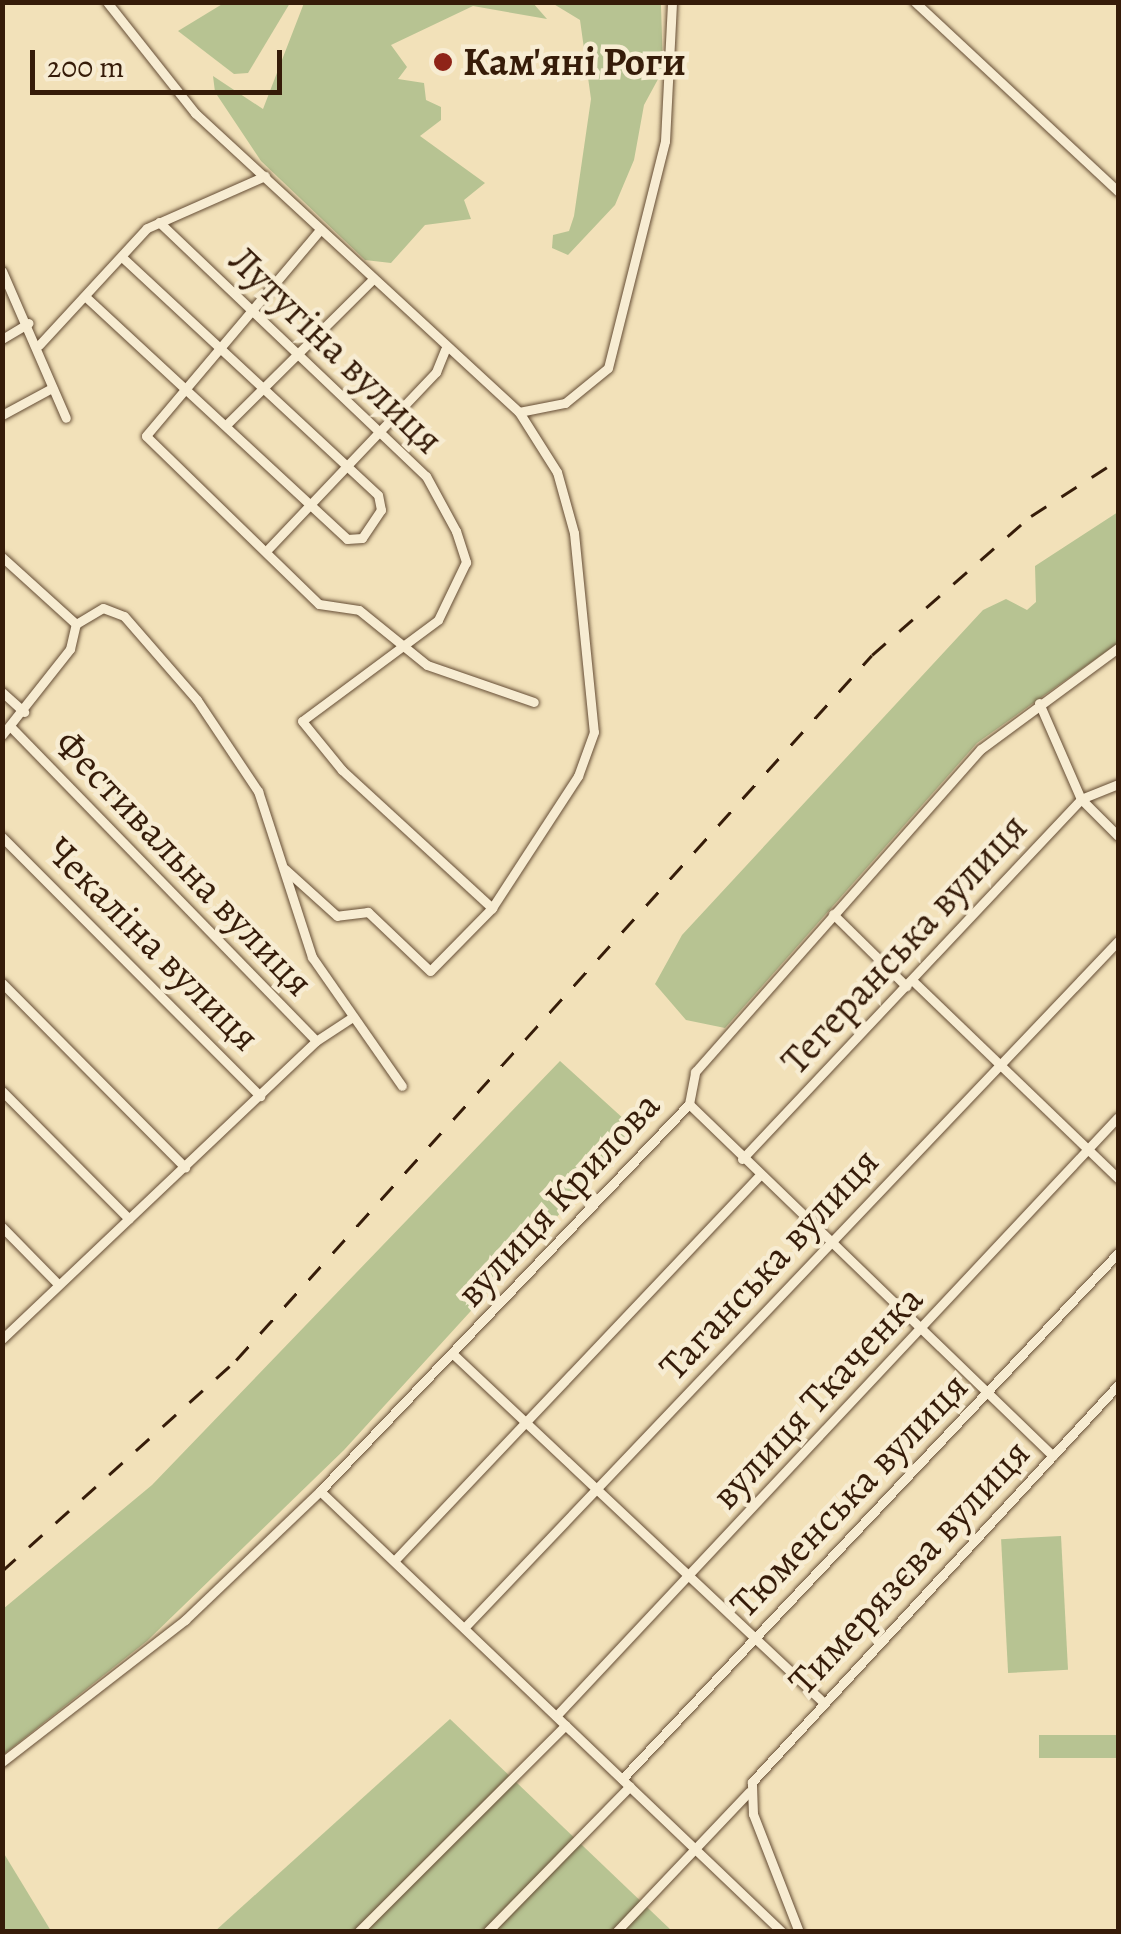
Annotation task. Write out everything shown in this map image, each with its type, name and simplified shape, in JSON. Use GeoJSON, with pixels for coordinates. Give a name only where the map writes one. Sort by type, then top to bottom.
{"type":"FeatureCollection","features":[{"type":"Feature","properties":{"kind":"street"},"geometry":{"type":"LineString","coordinates":[[107,2],[196,114],[445,350],[519,412],[558,472],[574,533],[594,732],[578,776],[492,908],[430,971],[368,912],[336,916],[285,869]]}},
{"type":"Feature","properties":{"kind":"street"},"geometry":{"type":"LineString","coordinates":[[519,412],[565,403],[608,368],[665,141],[672,2]]}},
{"type":"Feature","properties":{"kind":"street"},"geometry":{"type":"LineString","coordinates":[[915,2],[1118,191]]}},
{"type":"Feature","properties":{"kind":"street"},"geometry":{"type":"LineString","coordinates":[[38,346],[159,222],[265,176]]}},
{"type":"Feature","properties":{"kind":"street","name":"Лутугіна вулиця"},"geometry":{"type":"LineString","coordinates":[[159,222],[426,476],[456,532],[466,562],[458,586],[438,620],[401,646]]}},
{"type":"Feature","properties":{"kind":"street"},"geometry":{"type":"LineString","coordinates":[[320,231],[146,436],[268,548],[319,604],[365,613],[427,665],[534,702]]}},
{"type":"Feature","properties":{"kind":"street"},"geometry":{"type":"LineString","coordinates":[[88,299],[356,544],[382,502],[124,259]]}},
{"type":"Feature","properties":{"kind":"street"},"geometry":{"type":"LineString","coordinates":[[3,275],[29,323],[66,418]]}},
{"type":"Feature","properties":{"kind":"street"},"geometry":{"type":"LineString","coordinates":[[226,425],[372,280]]}},
{"type":"Feature","properties":{"kind":"street"},"geometry":{"type":"LineString","coordinates":[[2,339],[29,323]]}},
{"type":"Feature","properties":{"kind":"street"},"geometry":{"type":"LineString","coordinates":[[268,548],[381,431],[445,350]]}},
{"type":"Feature","properties":{"kind":"street"},"geometry":{"type":"LineString","coordinates":[[2,416],[52,388]]}},
{"type":"Feature","properties":{"kind":"street"},"geometry":{"type":"LineString","coordinates":[[2,557],[76,624]]}},
{"type":"Feature","properties":{"kind":"street"},"geometry":{"type":"LineString","coordinates":[[6,731],[70,649],[76,624],[103,608],[124,616],[198,700],[258,791],[285,869],[299,931],[351,1018],[402,1086]]}},
{"type":"Feature","properties":{"kind":"street"},"geometry":{"type":"LineString","coordinates":[[401,646],[302,720],[342,770],[492,908]]}},
{"type":"Feature","properties":{"kind":"street","name":"вулиця Крилова"},"geometry":{"type":"LineString","coordinates":[[2,1762],[194,1612],[320,1491],[688,1104],[695,1072],[981,749],[1118,648]]}},
{"type":"Feature","properties":{"kind":"street","name":"Фестивальна вулиця"},"geometry":{"type":"LineString","coordinates":[[2,692],[24,712]]}},
{"type":"Feature","properties":{"kind":"street"},"geometry":{"type":"LineString","coordinates":[[1039,703],[1082,800],[1118,836]]}},
{"type":"Feature","properties":{"kind":"street","name":"Фестивальна вулиця"},"geometry":{"type":"LineString","coordinates":[[6,731],[316,1041]]}},
{"type":"Feature","properties":{"kind":"street","name":"Тегеранська вулиця"},"geometry":{"type":"LineString","coordinates":[[742,1159],[1082,800],[1118,784]]}},
{"type":"Feature","properties":{"kind":"street","name":"Чекаліна вулиця"},"geometry":{"type":"LineString","coordinates":[[2,837],[260,1096]]}},
{"type":"Feature","properties":{"kind":"street"},"geometry":{"type":"LineString","coordinates":[[833,914],[1118,1178]]}},
{"type":"Feature","properties":{"kind":"street","name":"Таганська вулиця"},"geometry":{"type":"LineString","coordinates":[[464,1628],[1118,941]]}},
{"type":"Feature","properties":{"kind":"street"},"geometry":{"type":"LineString","coordinates":[[2,983],[185,1168]]}},
{"type":"Feature","properties":{"kind":"street"},"geometry":{"type":"LineString","coordinates":[[2,1340],[316,1041],[351,1018]]}},
{"type":"Feature","properties":{"kind":"street"},"geometry":{"type":"LineString","coordinates":[[2,1091],[129,1218]]}},
{"type":"Feature","properties":{"kind":"street"},"geometry":{"type":"LineString","coordinates":[[688,1104],[1053,1456]]}},
{"type":"Feature","properties":{"kind":"street","name":"вулиця Ткаченка"},"geometry":{"type":"LineString","coordinates":[[556,1716],[1118,1117]]}},
{"type":"Feature","properties":{"kind":"street"},"geometry":{"type":"LineString","coordinates":[[394,1562],[759,1176]]}},
{"type":"Feature","properties":{"kind":"street"},"geometry":{"type":"LineString","coordinates":[[2,1228],[58,1284]]}},
{"type":"Feature","properties":{"kind":"street","name":"Тюменська вулиця"},"geometry":{"type":"LineString","coordinates":[[487,1932],[753,1638],[1118,1252]]}},
{"type":"Feature","properties":{"kind":"street"},"geometry":{"type":"LineString","coordinates":[[453,1354],[824,1703]]}},
{"type":"Feature","properties":{"kind":"street","name":"Тимерязєва вулиця"},"geometry":{"type":"LineString","coordinates":[[616,1932],[692,1846],[749,1792],[824,1703],[1118,1385]]}},
{"type":"Feature","properties":{"kind":"street"},"geometry":{"type":"LineString","coordinates":[[320,1491],[782,1932]]}},
{"type":"Feature","properties":{"kind":"street"},"geometry":{"type":"LineString","coordinates":[[358,1932],[566,1725]]}},
{"type":"Feature","properties":{"kind":"street"},"geometry":{"type":"LineString","coordinates":[[749,1792],[799,1932]]}},
{"type":"Feature","properties":{"kind":"green space"},"geometry":{"type":"Polygon","coordinates":[[[224,3],[290,3],[248,73],[234,74],[178,31],[224,3]]]}},
{"type":"Feature","properties":{"kind":"green space"},"geometry":{"type":"Polygon","coordinates":[[[304,3],[533,3],[547,19],[473,6],[391,45],[407,67],[398,79],[424,83],[426,100],[441,107],[441,120],[420,136],[485,183],[464,200],[471,219],[425,225],[391,263],[365,260],[261,161],[215,92],[213,76],[263,109],[304,3]]]}},
{"type":"Feature","properties":{"kind":"green space"},"geometry":{"type":"Polygon","coordinates":[[[552,3],[661,5],[663,70],[644,105],[634,160],[615,205],[568,255],[552,248],[553,235],[569,231],[574,216],[591,99],[580,20],[552,3]]]}},
{"type":"Feature","properties":{"kind":"green space"},"geometry":{"type":"Polygon","coordinates":[[[1118,512],[1118,643],[977,743],[725,1028],[686,1020],[655,984],[682,935],[983,610],[1006,599],[1027,610],[1036,602],[1035,566],[1118,512]]]}},
{"type":"Feature","properties":{"kind":"green space"},"geometry":{"type":"Polygon","coordinates":[[[560,1061],[636,1130],[344,1450],[147,1641],[3,1755],[3,1609],[152,1485],[560,1061]]]}},
{"type":"Feature","properties":{"kind":"green space"},"geometry":{"type":"Polygon","coordinates":[[[1061,1536],[1068,1670],[1008,1673],[1001,1539],[1061,1536]]]}},
{"type":"Feature","properties":{"kind":"green space"},"geometry":{"type":"Polygon","coordinates":[[[450,1719],[672,1931],[214,1932],[450,1719]]]}},
{"type":"Feature","properties":{"kind":"green space"},"geometry":{"type":"Polygon","coordinates":[[[1039,1735],[1118,1735],[1118,1758],[1039,1758],[1039,1735]]]}},
{"type":"Feature","properties":{"kind":"green space"},"geometry":{"type":"Polygon","coordinates":[[[3,1852],[51,1931],[3,1931],[3,1852]]]}},
{"type":"Feature","properties":{"kind":"railway"},"geometry":{"type":"LineString","coordinates":[[2,1571],[236,1360],[872,655],[1031,516],[1118,460]]}},
{"type":"Feature","properties":{"kind":"place","name":"Кам'яні Роги"},"geometry":{"type":"Point","coordinates":[443,62]}}]}
